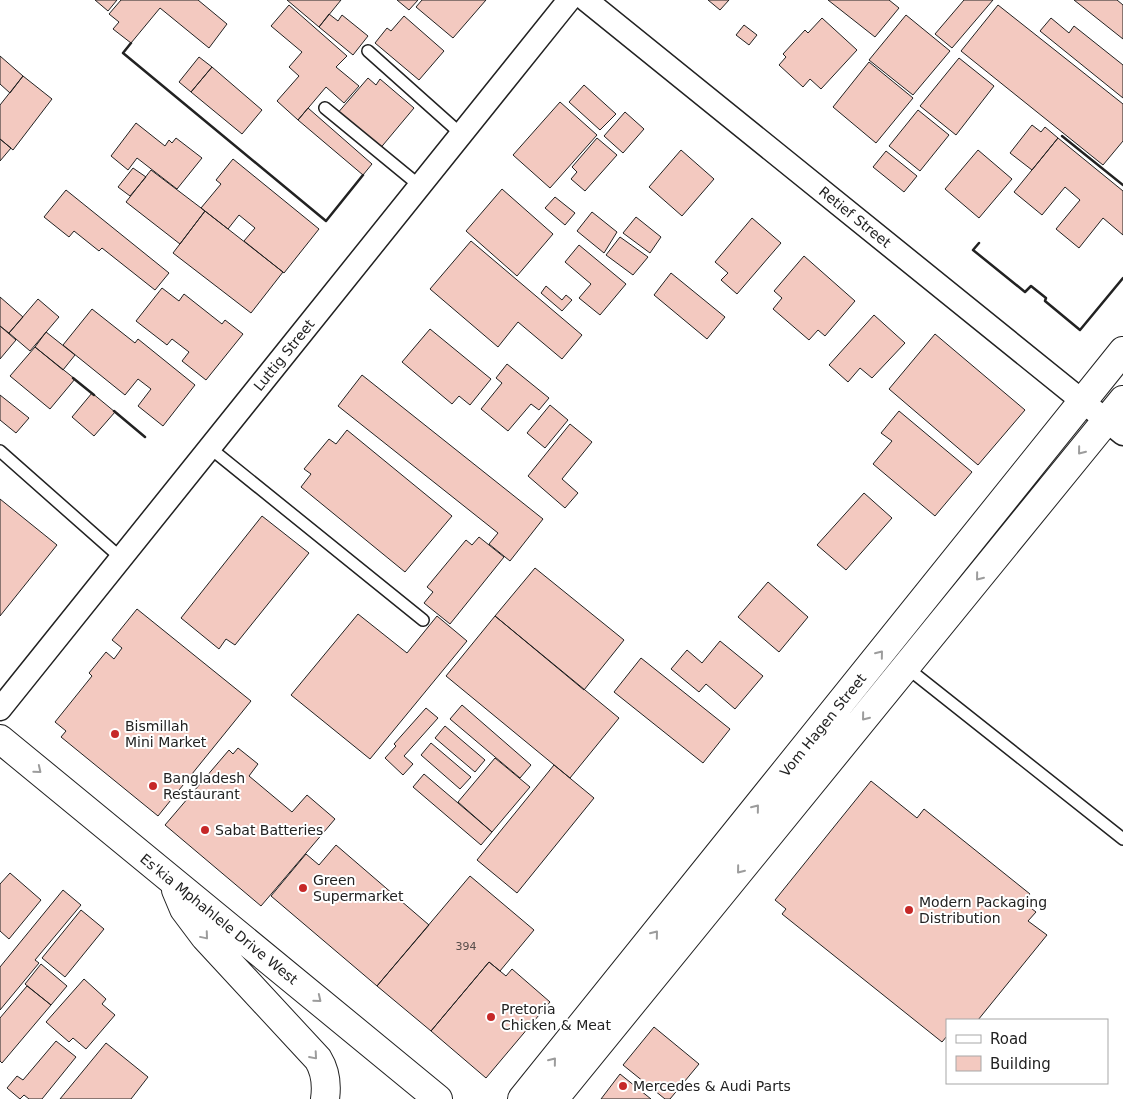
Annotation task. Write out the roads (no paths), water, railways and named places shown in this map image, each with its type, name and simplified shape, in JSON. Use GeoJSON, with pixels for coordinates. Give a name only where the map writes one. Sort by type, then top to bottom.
{"type":"FeatureCollection","features":[{"type":"Feature","properties":{"kind":"main road","name":"Vom Hagen Street"},"geometry":{"type":"LineString","coordinates":[[522,1099],[1123,351]]}},
{"type":"Feature","properties":{"kind":"main road","name":"Vom Hagen Street"},"geometry":{"type":"LineString","coordinates":[[554,1099],[906,667],[1115,428],[1123,400]]}},
{"type":"Feature","properties":{"kind":"main road","name":"Es'kia Mphahlele Drive West"},"geometry":{"type":"LineString","coordinates":[[0,739],[438,1099]]}},
{"type":"Feature","properties":{"kind":"main road"},"geometry":{"type":"LineString","coordinates":[[172,880],[184,909],[205,937],[324,1068],[325,1099]]}},
{"type":"Feature","properties":{"kind":"street","name":"Luttig Street"},"geometry":{"type":"LineString","coordinates":[[0,709],[568,0]]}},
{"type":"Feature","properties":{"kind":"street","name":"Retief Street"},"geometry":{"type":"LineString","coordinates":[[586,0],[1115,428]]}},
{"type":"Feature","properties":{"kind":"lane"},"geometry":{"type":"LineString","coordinates":[[368,51],[461,134]]}},
{"type":"Feature","properties":{"kind":"lane"},"geometry":{"type":"LineString","coordinates":[[325,108],[420,186]]}},
{"type":"Feature","properties":{"kind":"lane"},"geometry":{"type":"LineString","coordinates":[[210,448],[422,620]]}},
{"type":"Feature","properties":{"kind":"lane"},"geometry":{"type":"LineString","coordinates":[[0,451],[121,558]]}},
{"type":"Feature","properties":{"kind":"lane"},"geometry":{"type":"LineString","coordinates":[[906,667],[1123,839]]}},
{"type":"Feature","properties":{"kind":"place","name":"Bismillah Mini Market"},"geometry":{"type":"Point","coordinates":[115,734]}},
{"type":"Feature","properties":{"kind":"place","name":"Bangladesh Restaurant"},"geometry":{"type":"Point","coordinates":[153,786]}},
{"type":"Feature","properties":{"kind":"place","name":"Sabat Batteries"},"geometry":{"type":"Point","coordinates":[205,830]}},
{"type":"Feature","properties":{"kind":"place","name":"Green Supermarket"},"geometry":{"type":"Point","coordinates":[303,888]}},
{"type":"Feature","properties":{"kind":"place","name":"Modern Packaging Distribution"},"geometry":{"type":"Point","coordinates":[909,910]}},
{"type":"Feature","properties":{"kind":"place","name":"Pretoria Chicken & Meat"},"geometry":{"type":"Point","coordinates":[491,1017]}},
{"type":"Feature","properties":{"kind":"place","name":"Mercedes & Audi Parts"},"geometry":{"type":"Point","coordinates":[623,1086]}}]}
